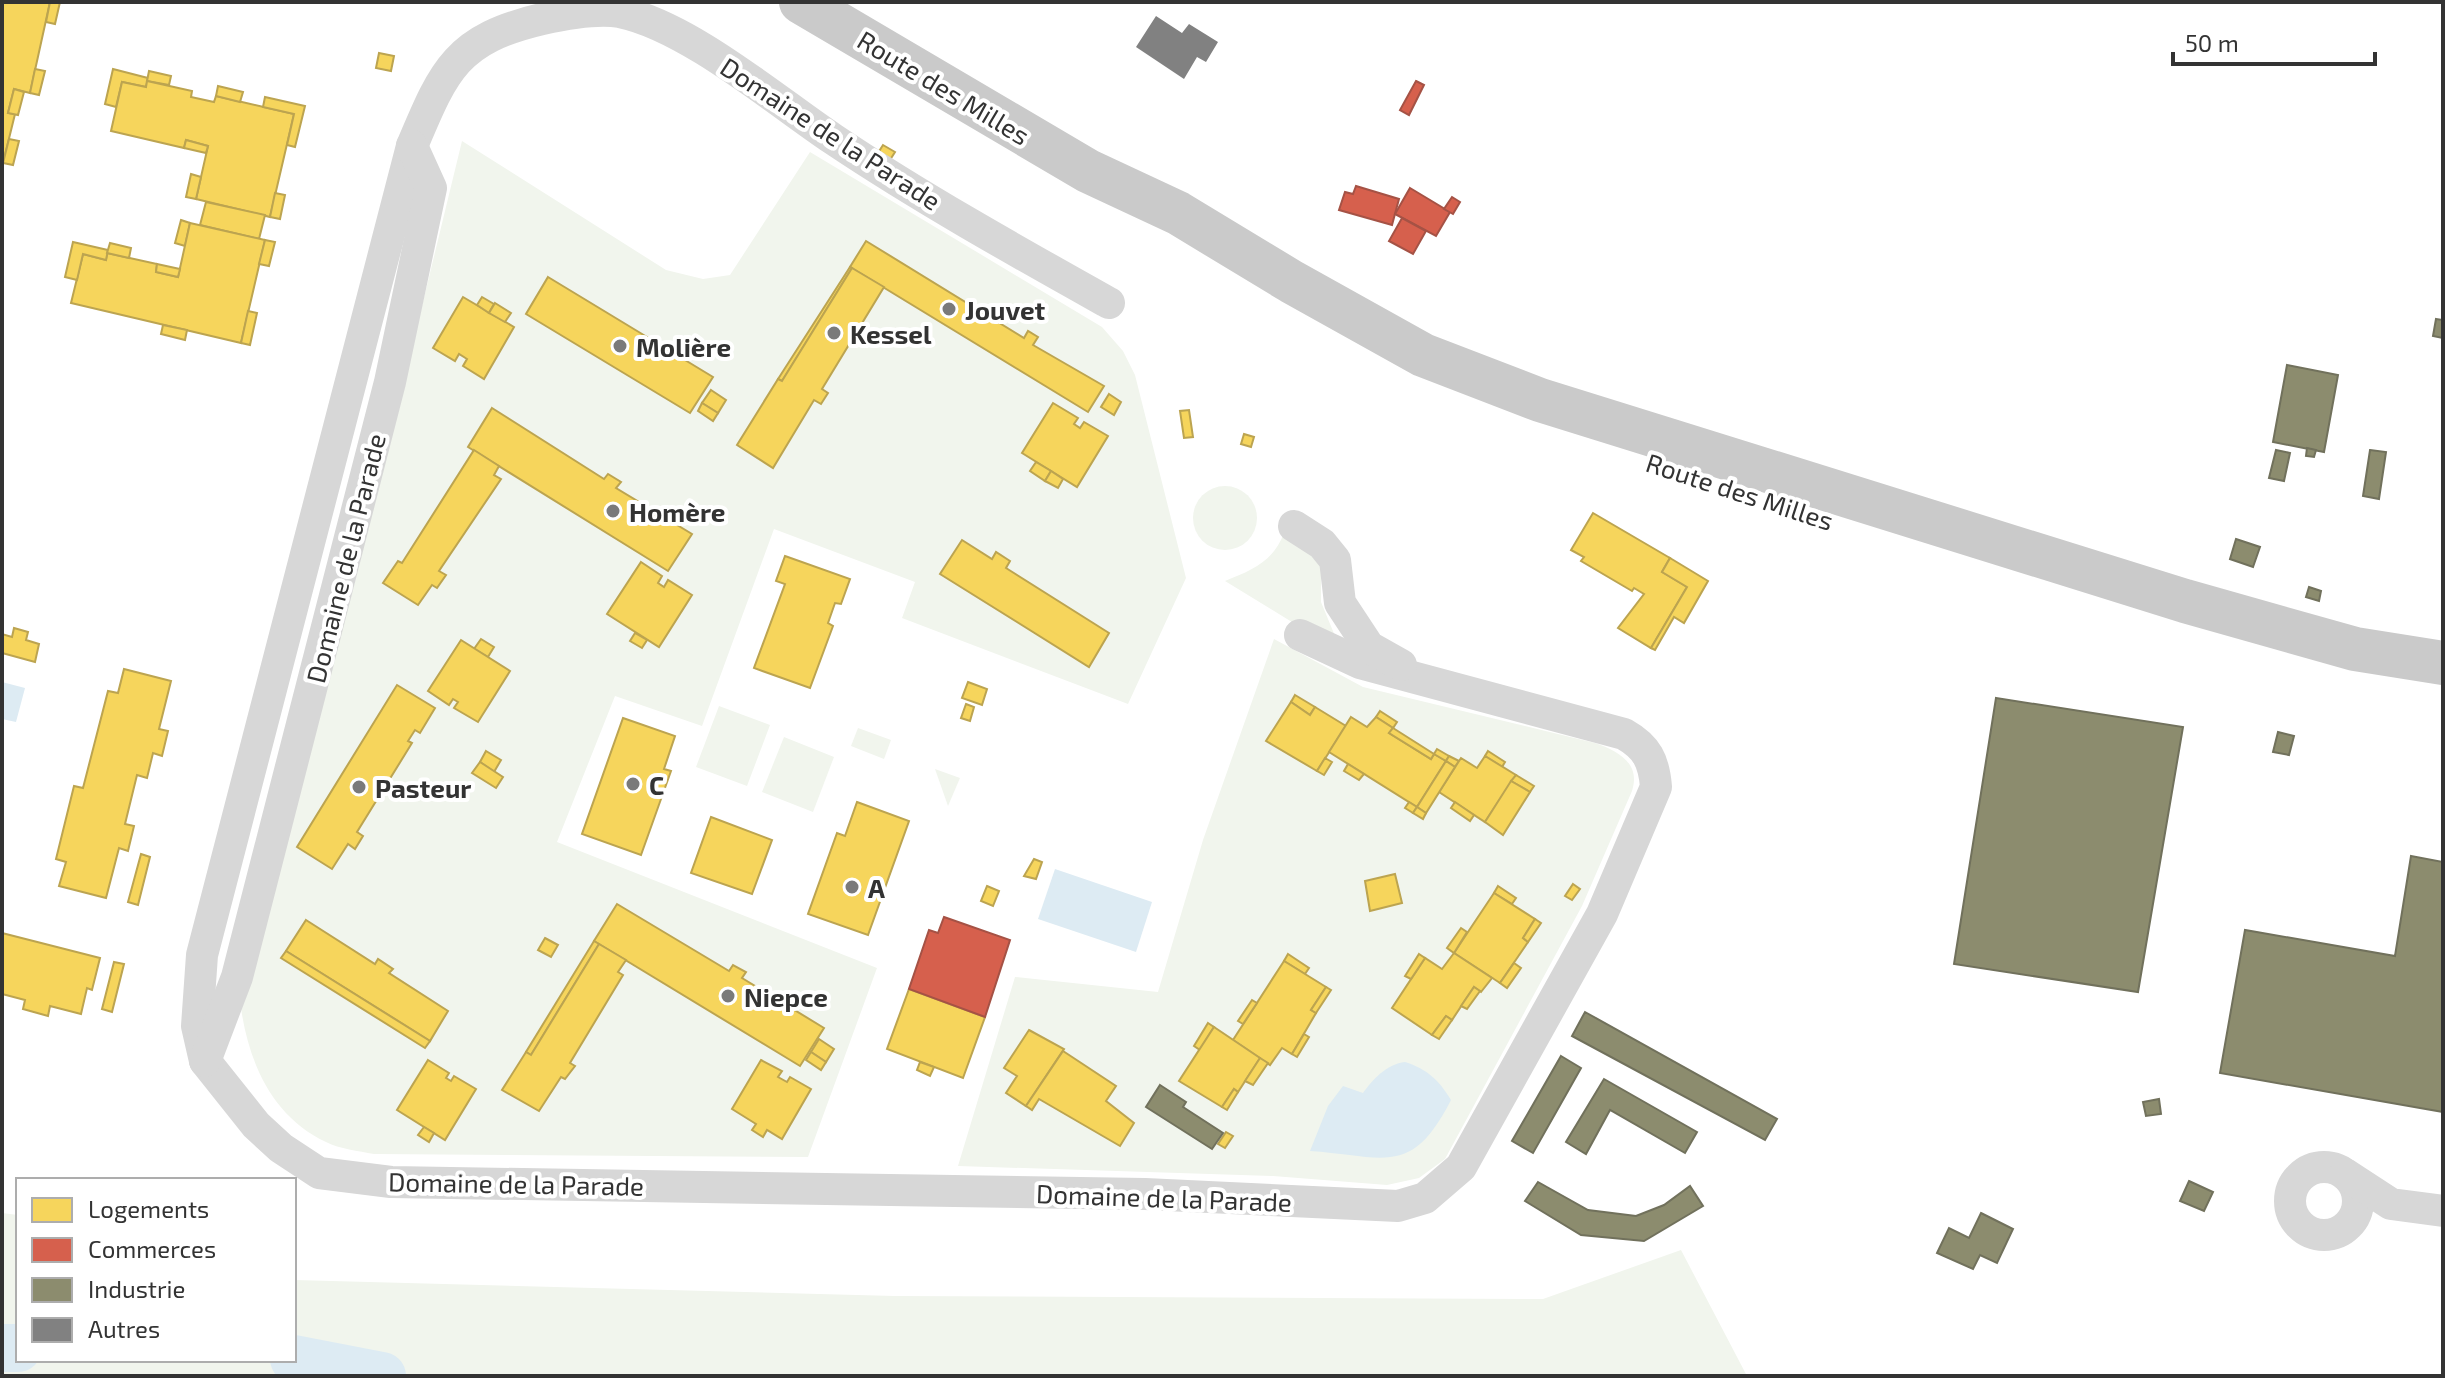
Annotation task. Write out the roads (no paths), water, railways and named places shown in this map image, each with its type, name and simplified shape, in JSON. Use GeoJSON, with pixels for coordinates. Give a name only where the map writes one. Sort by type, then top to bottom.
{"type":"FeatureCollection","features":[{"type":"Feature","properties":{"kind":"main road","name":"Route des Milles"},"geometry":{"type":"LineString","coordinates":[[801,2],[1088,171],[1178,213],[1292,282],[1423,355],[1540,400],[2185,601],[2355,649],[2443,663]]}},
{"type":"Feature","properties":{"kind":"main road","name":"Route des Milles"},"geometry":{"type":"LineString","coordinates":[[1088,171],[1166,233],[1343,341],[1438,388],[1535,426],[2186,633],[2364,680],[2443,694]]}},
{"type":"Feature","properties":{"kind":"street","name":"Domaine de la Parade"},"geometry":{"type":"LineString","coordinates":[[1109,303],[1009,247],[844,146],[767,91],[666,29],[619,12],[564,14],[508,27],[466,49],[440,80],[412,146],[202,955],[197,1026],[205,1061],[256,1125],[281,1148],[319,1173],[360,1179],[524,1185],[1145,1194],[1398,1206],[1425,1198],[1461,1167],[1602,914],[1656,787],[1650,756],[1640,744],[1624,734],[1360,663],[1300,635]]}},
{"type":"Feature","properties":{"kind":"street","name":"Domaine de la Parade"},"geometry":{"type":"LineString","coordinates":[[1294,526],[1322,544],[1335,560],[1340,603],[1369,647],[1428,682]]}},
{"type":"Feature","properties":{"kind":"street"},"geometry":{"type":"LineString","coordinates":[[2391,1204],[2340,1232],[2322,1235],[2305,1229],[2292,1213],[2290,1201],[2294,1184],[2306,1171],[2327,1167],[2339,1170],[2391,1204],[2443,1211]]}},
{"type":"Feature","properties":{"kind":"street"},"geometry":{"type":"LineString","coordinates":[[2339,1170],[2352,1179],[2359,1199],[2356,1215],[2349,1225]]}},
{"type":"Feature","properties":{"kind":"waterway"},"geometry":{"type":"LineString","coordinates":[[2,1348],[16,1348]]}},
{"type":"Feature","properties":{"kind":"waterway"},"geometry":{"type":"LineString","coordinates":[[296,1359],[382,1376]]}},
{"type":"Feature","properties":{"kind":"place","name":"Jouvet"},"geometry":{"type":"Point","coordinates":[949,309]}},
{"type":"Feature","properties":{"kind":"place","name":"Kessel"},"geometry":{"type":"Point","coordinates":[834,333]}},
{"type":"Feature","properties":{"kind":"place","name":"Molière"},"geometry":{"type":"Point","coordinates":[620,346]}},
{"type":"Feature","properties":{"kind":"place","name":"Homère"},"geometry":{"type":"Point","coordinates":[613,511]}},
{"type":"Feature","properties":{"kind":"place","name":"C"},"geometry":{"type":"Point","coordinates":[633,784]}},
{"type":"Feature","properties":{"kind":"place","name":"Pasteur"},"geometry":{"type":"Point","coordinates":[359,787]}},
{"type":"Feature","properties":{"kind":"place","name":"A"},"geometry":{"type":"Point","coordinates":[852,887]}},
{"type":"Feature","properties":{"kind":"place","name":"Niepce"},"geometry":{"type":"Point","coordinates":[728,996]}}]}
